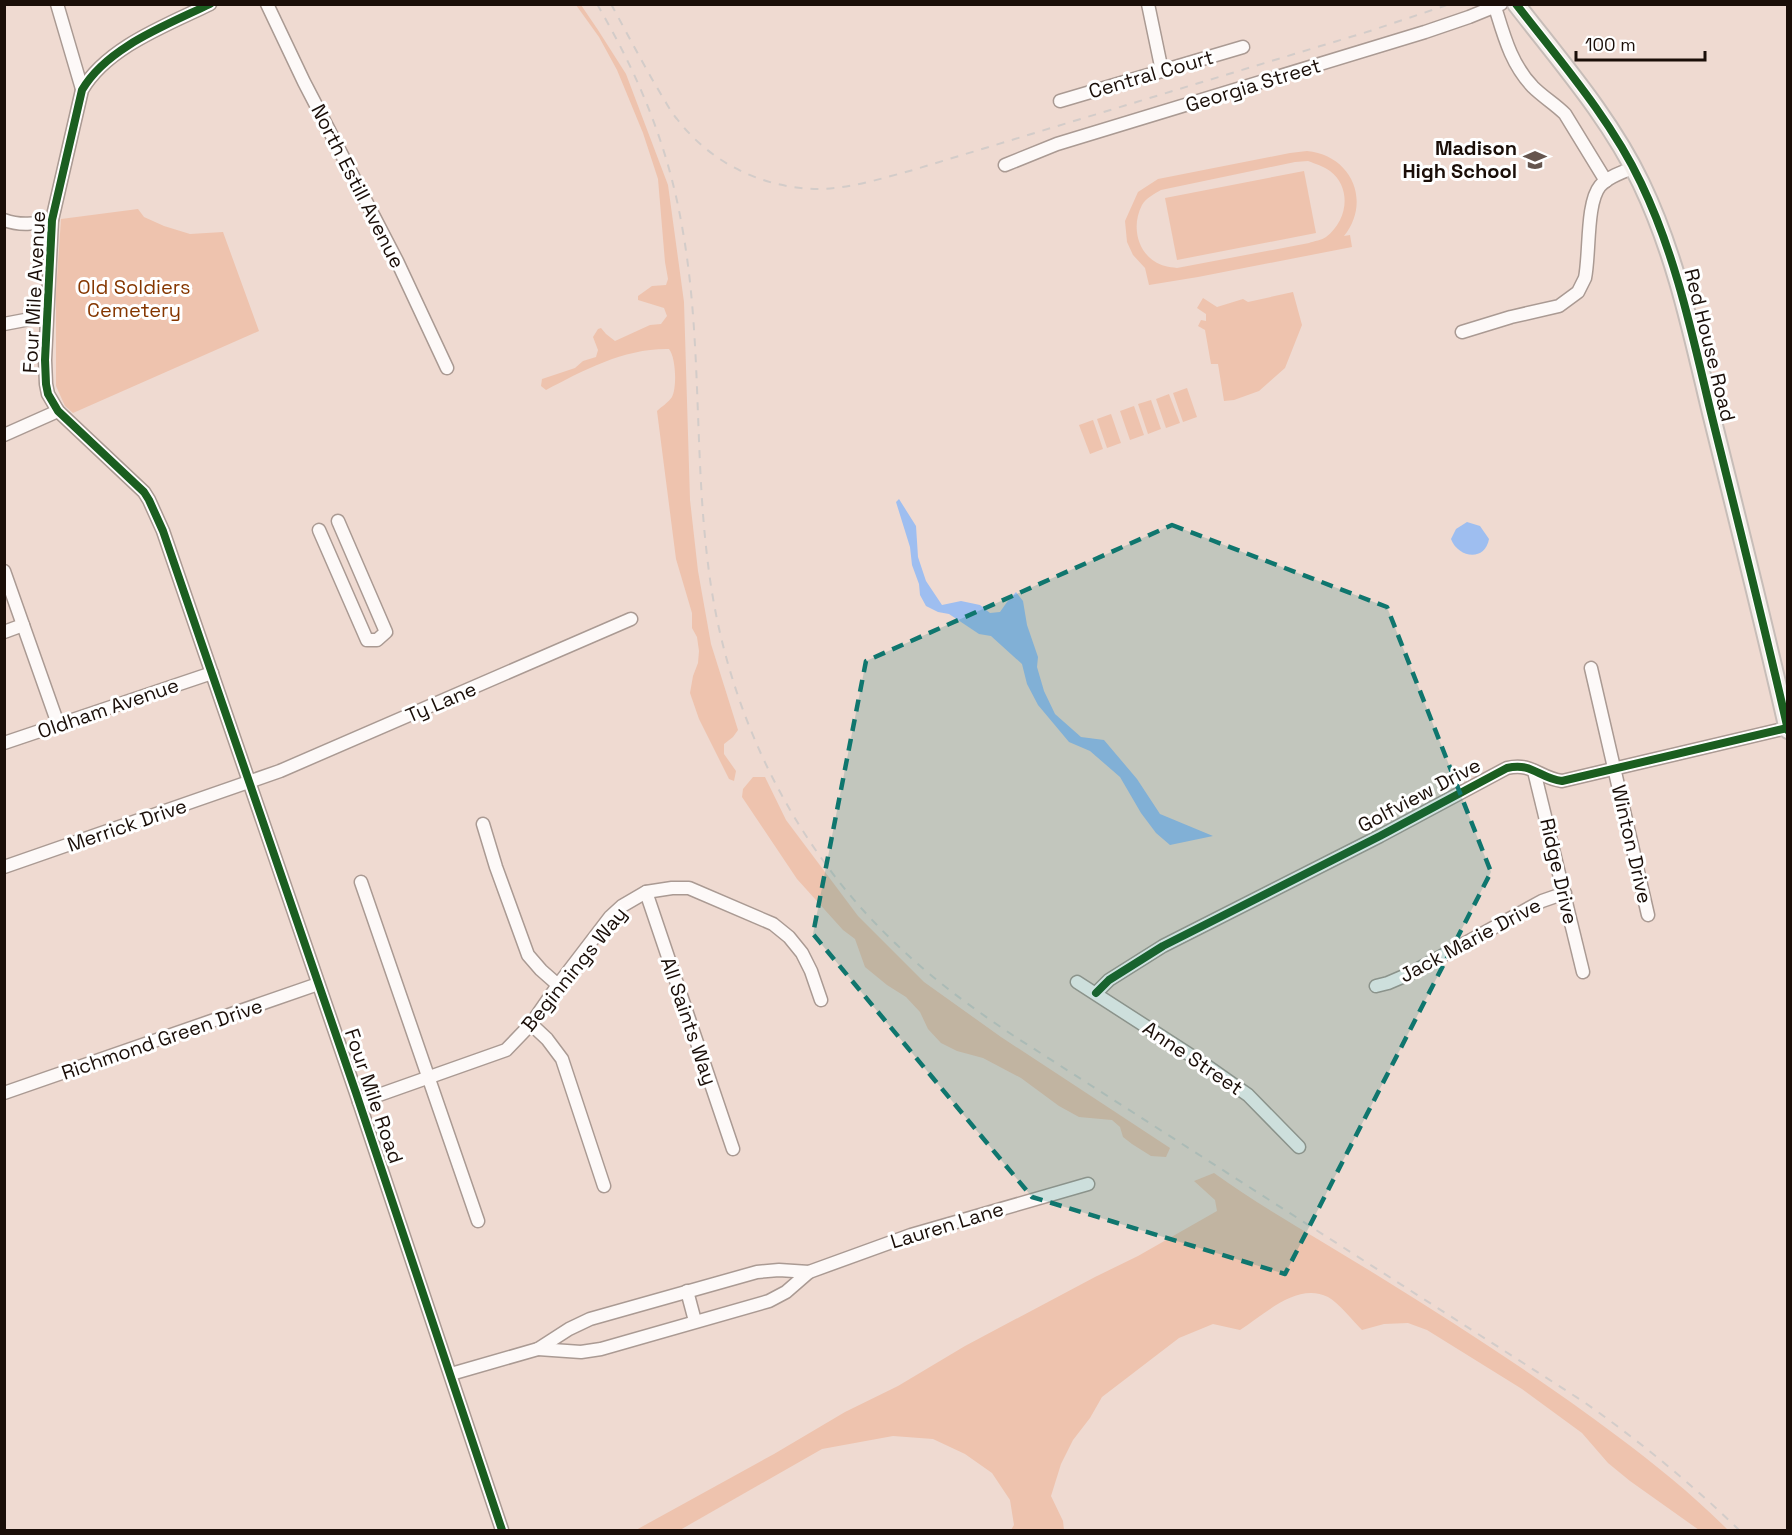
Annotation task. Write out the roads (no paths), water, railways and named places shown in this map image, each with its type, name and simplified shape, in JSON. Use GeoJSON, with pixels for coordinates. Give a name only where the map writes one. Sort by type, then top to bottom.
{"type":"FeatureCollection","features":[{"type":"Feature","properties":{"kind":"main road","name":"Red House Road"},"geometry":{"type":"LineString","coordinates":[[1516,4],[1605,122],[1633,168],[1662,232],[1686,308],[1783,688],[1787,729]]}},
{"type":"Feature","properties":{"kind":"street"},"geometry":{"type":"LineString","coordinates":[[57,4],[82,89]]}},
{"type":"Feature","properties":{"kind":"street","name":"Four Mile Avenue"},"geometry":{"type":"LineString","coordinates":[[210,4],[136,41],[100,68],[82,89],[52,220],[45,360],[46,384],[52,404],[137,484],[149,500],[163,531],[212,674]]}},
{"type":"Feature","properties":{"kind":"street","name":"North Estill Avenue"},"geometry":{"type":"LineString","coordinates":[[267,4],[304,82],[397,261],[447,368]]}},
{"type":"Feature","properties":{"kind":"street"},"geometry":{"type":"LineString","coordinates":[[1148,4],[1162,71]]}},
{"type":"Feature","properties":{"kind":"street"},"geometry":{"type":"LineString","coordinates":[[1498,6],[1511,58],[1529,83],[1565,114],[1606,180]]}},
{"type":"Feature","properties":{"kind":"street","name":"Georgia Street"},"geometry":{"type":"LineString","coordinates":[[1005,165],[1057,144],[1436,28],[1498,6]]}},
{"type":"Feature","properties":{"kind":"street","name":"Central Court"},"geometry":{"type":"LineString","coordinates":[[1060,101],[1243,47]]}},
{"type":"Feature","properties":{"kind":"street"},"geometry":{"type":"LineString","coordinates":[[1462,332],[1511,317],[1559,306],[1578,292],[1586,269],[1594,199],[1597,191],[1606,180],[1633,168]]}},
{"type":"Feature","properties":{"kind":"street"},"geometry":{"type":"LineString","coordinates":[[4,220],[26,224],[52,220]]}},
{"type":"Feature","properties":{"kind":"street"},"geometry":{"type":"LineString","coordinates":[[4,324],[46,316]]}},
{"type":"Feature","properties":{"kind":"street"},"geometry":{"type":"LineString","coordinates":[[4,435],[58,411]]}},
{"type":"Feature","properties":{"kind":"street"},"geometry":{"type":"LineString","coordinates":[[319,530],[367,640],[377,640],[386,632],[338,521]]}},
{"type":"Feature","properties":{"kind":"street"},"geometry":{"type":"LineString","coordinates":[[4,571],[58,724]]}},
{"type":"Feature","properties":{"kind":"street","name":"Ty Lane"},"geometry":{"type":"LineString","coordinates":[[250,782],[631,619]]}},
{"type":"Feature","properties":{"kind":"street"},"geometry":{"type":"LineString","coordinates":[[4,632],[23,625]]}},
{"type":"Feature","properties":{"kind":"street","name":"Winton Drive"},"geometry":{"type":"LineString","coordinates":[[1591,668],[1648,915]]}},
{"type":"Feature","properties":{"kind":"street","name":"Oldham Avenue"},"geometry":{"type":"LineString","coordinates":[[4,743],[212,674]]}},
{"type":"Feature","properties":{"kind":"street","name":"Four Mile Road"},"geometry":{"type":"LineString","coordinates":[[212,674],[502,1530]]}},
{"type":"Feature","properties":{"kind":"street","name":"Golfview Drive"},"geometry":{"type":"LineString","coordinates":[[1096,993],[1109,980],[1163,946],[1380,836],[1498,772],[1516,766],[1525,766],[1546,778],[1562,781],[1787,729]]}},
{"type":"Feature","properties":{"kind":"street","name":"Ridge Drive"},"geometry":{"type":"LineString","coordinates":[[1534,771],[1583,972]]}},
{"type":"Feature","properties":{"kind":"street","name":"Merrick Drive"},"geometry":{"type":"LineString","coordinates":[[4,867],[250,782]]}},
{"type":"Feature","properties":{"kind":"street"},"geometry":{"type":"LineString","coordinates":[[483,824],[499,877],[528,956],[558,985]]}},
{"type":"Feature","properties":{"kind":"street"},"geometry":{"type":"LineString","coordinates":[[361,882],[478,1221]]}},
{"type":"Feature","properties":{"kind":"street","name":"Beginnings Way"},"geometry":{"type":"LineString","coordinates":[[358,1102],[506,1050],[531,1024],[610,917],[622,906],[646,892],[689,888],[773,924],[789,937],[802,953],[821,1000]]}},
{"type":"Feature","properties":{"kind":"street","name":"All Saints Way"},"geometry":{"type":"LineString","coordinates":[[646,892],[733,1149]]}},
{"type":"Feature","properties":{"kind":"street","name":"Jack Marie Drive"},"geometry":{"type":"LineString","coordinates":[[1376,986],[1409,974],[1542,901],[1565,893]]}},
{"type":"Feature","properties":{"kind":"street","name":"Anne Street"},"geometry":{"type":"LineString","coordinates":[[1077,982],[1211,1068],[1248,1095],[1299,1147]]}},
{"type":"Feature","properties":{"kind":"street","name":"Richmond Green Drive"},"geometry":{"type":"LineString","coordinates":[[4,1093],[318,984]]}},
{"type":"Feature","properties":{"kind":"street"},"geometry":{"type":"LineString","coordinates":[[531,1024],[547,1039],[562,1059],[604,1186]]}},
{"type":"Feature","properties":{"kind":"street","name":"Lauren Lane"},"geometry":{"type":"LineString","coordinates":[[538,1349],[581,1352],[591,1350],[769,1301],[786,1292],[809,1272],[902,1238],[1088,1184]]}},
{"type":"Feature","properties":{"kind":"street","name":"Lauren Lane"},"geometry":{"type":"LineString","coordinates":[[451,1374],[538,1349],[569,1329],[590,1319],[757,1272],[779,1270],[809,1272]]}},
{"type":"Feature","properties":{"kind":"street"},"geometry":{"type":"LineString","coordinates":[[687,1292],[695,1321]]}},
{"type":"Feature","properties":{"kind":"water"},"geometry":{"type":"Polygon","coordinates":[[[899,499],[916,526],[918,557],[926,581],[942,605],[961,601],[980,605],[990,613],[1000,612],[1016,592],[1023,601],[1027,625],[1038,657],[1037,667],[1044,691],[1055,714],[1081,737],[1104,740],[1137,779],[1160,814],[1213,836],[1170,845],[1156,833],[1141,813],[1120,777],[1090,751],[1069,742],[1038,705],[1027,684],[1022,664],[991,636],[979,634],[949,614],[926,606],[920,595],[910,547],[896,502],[899,499]]]}},
{"type":"Feature","properties":{"kind":"water"},"geometry":{"type":"Polygon","coordinates":[[[1467,522],[1480,526],[1489,539],[1487,546],[1477,554],[1471,555],[1459,550],[1451,539],[1456,529],[1467,522]]]}},
{"type":"Feature","properties":{"kind":"railway"},"geometry":{"type":"LineString","coordinates":[[597,4],[627,59],[651,114],[670,171],[677,201],[693,314],[701,481],[708,564],[717,617],[730,669],[747,720],[768,770],[794,817],[824,862],[858,904],[895,943],[967,1003],[1014,1036],[1584,1402],[1664,1463],[1739,1530]]}},
{"type":"Feature","properties":{"kind":"railway"},"geometry":{"type":"LineString","coordinates":[[611,4],[671,111],[705,148],[721,160],[756,177],[774,183],[814,189],[851,186],[913,170],[1370,31],[1450,4]]}},
{"type":"Feature","properties":{"kind":"place","name":"Madison High School"},"geometry":{"type":"Point","coordinates":[1535,160]}},
{"type":"Feature","properties":{"kind":"park label","name":"Old Soldiers Cemetery"},"geometry":{"type":"Point","coordinates":[134,298]}}]}
